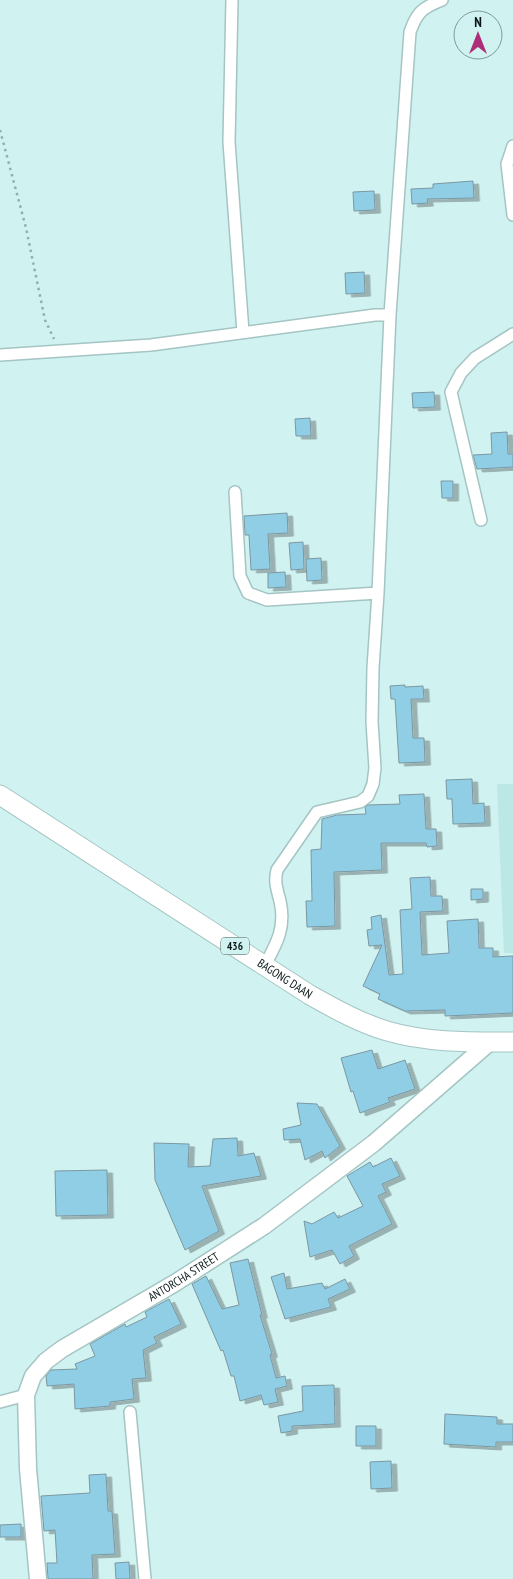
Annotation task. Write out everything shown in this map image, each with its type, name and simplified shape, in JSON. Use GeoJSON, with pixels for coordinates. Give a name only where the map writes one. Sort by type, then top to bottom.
{"type":"FeatureCollection","features":[{"type":"Feature","properties":{"kind":"main road","name":"BAGONG DAAN"},"geometry":{"type":"LineString","coordinates":[[0,794],[318,999],[356,1019],[388,1031],[441,1041],[490,1042]]}},
{"type":"Feature","properties":{"kind":"main road","name":"436"},"geometry":{"type":"LineString","coordinates":[[490,1042],[513,1042]]}},
{"type":"Feature","properties":{"kind":"main road","name":"ANTORCHA STREET"},"geometry":{"type":"LineString","coordinates":[[38,1579],[28,1469],[26,1395],[33,1376],[46,1361],[62,1349],[175,1283],[264,1226],[374,1143],[490,1042]]}},
{"type":"Feature","properties":{"kind":"street"},"geometry":{"type":"LineString","coordinates":[[232,0],[229,142],[243,332]]}},
{"type":"Feature","properties":{"kind":"street"},"geometry":{"type":"LineString","coordinates":[[265,965],[282,931],[280,902],[275,878],[277,870],[318,812],[360,802],[368,796],[373,784],[375,768],[372,722],[373,668],[390,315],[410,32],[415,18],[420,11],[428,5],[442,0]]}},
{"type":"Feature","properties":{"kind":"street"},"geometry":{"type":"LineString","coordinates":[[513,146],[507,164],[513,215]]}},
{"type":"Feature","properties":{"kind":"street"},"geometry":{"type":"LineString","coordinates":[[0,355],[151,345],[375,315],[390,315]]}},
{"type":"Feature","properties":{"kind":"street"},"geometry":{"type":"LineString","coordinates":[[482,520],[451,392],[461,372],[475,358],[513,334]]}},
{"type":"Feature","properties":{"kind":"street"},"geometry":{"type":"LineString","coordinates":[[235,492],[240,576],[248,593],[267,600],[378,594]]}},
{"type":"Feature","properties":{"kind":"street"},"geometry":{"type":"LineString","coordinates":[[0,1402],[26,1395]]}},
{"type":"Feature","properties":{"kind":"street"},"geometry":{"type":"LineString","coordinates":[[130,1412],[145,1579]]}},
{"type":"Feature","properties":{"kind":"path"},"geometry":{"type":"LineString","coordinates":[[0,130],[26,228],[45,320],[59,350]]}},
{"type":"Feature","properties":{"kind":"shaded area"},"geometry":{"type":"Polygon","coordinates":[[[497,784],[513,784],[513,953],[504,953],[497,784]]]}},
{"type":"Feature","properties":{"kind":"building"},"geometry":{"type":"Polygon","coordinates":[[[473,181],[474,198],[427,199],[428,203],[412,204],[411,189],[433,188],[433,184],[473,181]]]}},
{"type":"Feature","properties":{"kind":"building"},"geometry":{"type":"Polygon","coordinates":[[[374,191],[375,210],[354,211],[353,192],[374,191]]]}},
{"type":"Feature","properties":{"kind":"building"},"geometry":{"type":"Polygon","coordinates":[[[364,272],[365,293],[346,294],[345,273],[364,272]]]}},
{"type":"Feature","properties":{"kind":"building"},"geometry":{"type":"Polygon","coordinates":[[[434,392],[435,407],[413,408],[412,393],[434,392]]]}},
{"type":"Feature","properties":{"kind":"building"},"geometry":{"type":"Polygon","coordinates":[[[310,418],[311,436],[296,436],[295,419],[310,418]]]}},
{"type":"Feature","properties":{"kind":"building"},"geometry":{"type":"Polygon","coordinates":[[[507,432],[508,454],[513,454],[513,467],[477,469],[473,455],[492,454],[491,433],[507,432]]]}},
{"type":"Feature","properties":{"kind":"building"},"geometry":{"type":"Polygon","coordinates":[[[441,481],[453,481],[453,498],[442,498],[441,481]]]}},
{"type":"Feature","properties":{"kind":"building"},"geometry":{"type":"Polygon","coordinates":[[[287,513],[288,533],[268,534],[270,569],[251,570],[249,535],[245,535],[244,516],[287,513]]]}},
{"type":"Feature","properties":{"kind":"building"},"geometry":{"type":"Polygon","coordinates":[[[303,542],[304,569],[291,570],[289,543],[303,542]]]}},
{"type":"Feature","properties":{"kind":"building"},"geometry":{"type":"Polygon","coordinates":[[[321,558],[322,580],[307,581],[306,559],[321,558]]]}},
{"type":"Feature","properties":{"kind":"building"},"geometry":{"type":"Polygon","coordinates":[[[285,572],[286,587],[268,588],[268,573],[285,572]]]}},
{"type":"Feature","properties":{"kind":"building"},"geometry":{"type":"Polygon","coordinates":[[[405,685],[405,687],[423,686],[424,699],[411,699],[413,738],[424,738],[425,762],[399,763],[395,699],[391,699],[390,686],[405,685]]]}},
{"type":"Feature","properties":{"kind":"building"},"geometry":{"type":"Polygon","coordinates":[[[472,779],[473,804],[484,803],[485,823],[453,824],[452,799],[447,799],[446,780],[472,779]]]}},
{"type":"Feature","properties":{"kind":"building"},"geometry":{"type":"Polygon","coordinates":[[[424,794],[426,829],[436,829],[437,846],[427,847],[426,843],[381,843],[382,870],[334,872],[335,926],[307,927],[306,901],[312,901],[311,850],[321,849],[322,819],[337,815],[366,814],[365,807],[368,805],[400,804],[399,795],[424,794]]]}},
{"type":"Feature","properties":{"kind":"building"},"geometry":{"type":"Polygon","coordinates":[[[430,877],[431,896],[442,896],[443,911],[420,912],[422,955],[449,953],[447,921],[478,919],[479,948],[493,948],[493,957],[513,956],[513,1013],[445,1016],[445,1010],[405,1011],[378,999],[380,994],[363,986],[382,945],[369,946],[367,930],[372,929],[371,917],[381,915],[389,975],[403,974],[400,910],[412,909],[410,878],[430,877]]]}},
{"type":"Feature","properties":{"kind":"building"},"geometry":{"type":"Polygon","coordinates":[[[471,889],[483,889],[483,899],[471,900],[471,889]]]}},
{"type":"Feature","properties":{"kind":"building"},"geometry":{"type":"Polygon","coordinates":[[[372,1050],[378,1069],[405,1060],[415,1089],[388,1098],[390,1102],[360,1113],[353,1091],[351,1092],[341,1058],[372,1050]]]}},
{"type":"Feature","properties":{"kind":"building"},"geometry":{"type":"Polygon","coordinates":[[[297,1103],[317,1104],[340,1146],[325,1158],[322,1151],[305,1160],[300,1139],[284,1140],[283,1129],[301,1125],[297,1103]]]}},
{"type":"Feature","properties":{"kind":"building"},"geometry":{"type":"Polygon","coordinates":[[[237,1138],[238,1156],[254,1153],[261,1176],[202,1186],[219,1231],[185,1250],[155,1180],[154,1143],[189,1144],[188,1167],[210,1166],[213,1139],[237,1138]]]}},
{"type":"Feature","properties":{"kind":"building"},"geometry":{"type":"Polygon","coordinates":[[[391,1158],[400,1176],[382,1184],[386,1192],[378,1196],[392,1224],[349,1246],[354,1256],[340,1264],[332,1250],[310,1257],[304,1221],[312,1224],[334,1212],[338,1218],[363,1206],[347,1176],[370,1162],[373,1167],[391,1158]]]}},
{"type":"Feature","properties":{"kind":"building"},"geometry":{"type":"Polygon","coordinates":[[[107,1170],[108,1215],[56,1216],[55,1171],[107,1170]]]}},
{"type":"Feature","properties":{"kind":"building"},"geometry":{"type":"Polygon","coordinates":[[[248,1259],[262,1315],[260,1315],[272,1354],[270,1355],[276,1378],[285,1376],[287,1386],[275,1389],[278,1402],[264,1405],[261,1395],[240,1401],[234,1376],[231,1376],[223,1350],[221,1351],[192,1284],[206,1276],[222,1309],[239,1305],[230,1263],[248,1259]]]}},
{"type":"Feature","properties":{"kind":"building"},"geometry":{"type":"Polygon","coordinates":[[[284,1273],[287,1289],[322,1283],[325,1289],[345,1279],[350,1289],[328,1299],[331,1307],[285,1319],[271,1277],[284,1273]]]}},
{"type":"Feature","properties":{"kind":"building"},"geometry":{"type":"Polygon","coordinates":[[[169,1299],[181,1324],[154,1337],[157,1343],[143,1350],[146,1378],[132,1379],[134,1399],[110,1402],[110,1406],[75,1409],[74,1384],[47,1386],[46,1376],[51,1370],[77,1369],[75,1364],[95,1356],[90,1344],[125,1324],[126,1327],[147,1317],[145,1312],[169,1299]]]}},
{"type":"Feature","properties":{"kind":"building"},"geometry":{"type":"Polygon","coordinates":[[[334,1385],[335,1424],[292,1426],[292,1431],[281,1433],[278,1416],[303,1411],[302,1386],[334,1385]]]}},
{"type":"Feature","properties":{"kind":"building"},"geometry":{"type":"Polygon","coordinates":[[[445,1414],[497,1417],[497,1424],[513,1424],[513,1442],[496,1442],[496,1447],[444,1444],[445,1414]]]}},
{"type":"Feature","properties":{"kind":"building"},"geometry":{"type":"Polygon","coordinates":[[[356,1426],[376,1426],[376,1446],[356,1446],[356,1426]]]}},
{"type":"Feature","properties":{"kind":"building"},"geometry":{"type":"Polygon","coordinates":[[[391,1461],[392,1488],[371,1489],[370,1462],[391,1461]]]}},
{"type":"Feature","properties":{"kind":"building"},"geometry":{"type":"Polygon","coordinates":[[[106,1474],[108,1511],[112,1511],[115,1554],[92,1555],[93,1579],[48,1579],[47,1563],[57,1563],[55,1530],[44,1531],[41,1496],[90,1493],[89,1475],[106,1474]]]}},
{"type":"Feature","properties":{"kind":"building"},"geometry":{"type":"Polygon","coordinates":[[[21,1524],[21,1537],[0,1537],[0,1525],[21,1524]]]}},
{"type":"Feature","properties":{"kind":"building"},"geometry":{"type":"Polygon","coordinates":[[[129,1562],[130,1579],[116,1579],[115,1563],[129,1562]]]}}]}
